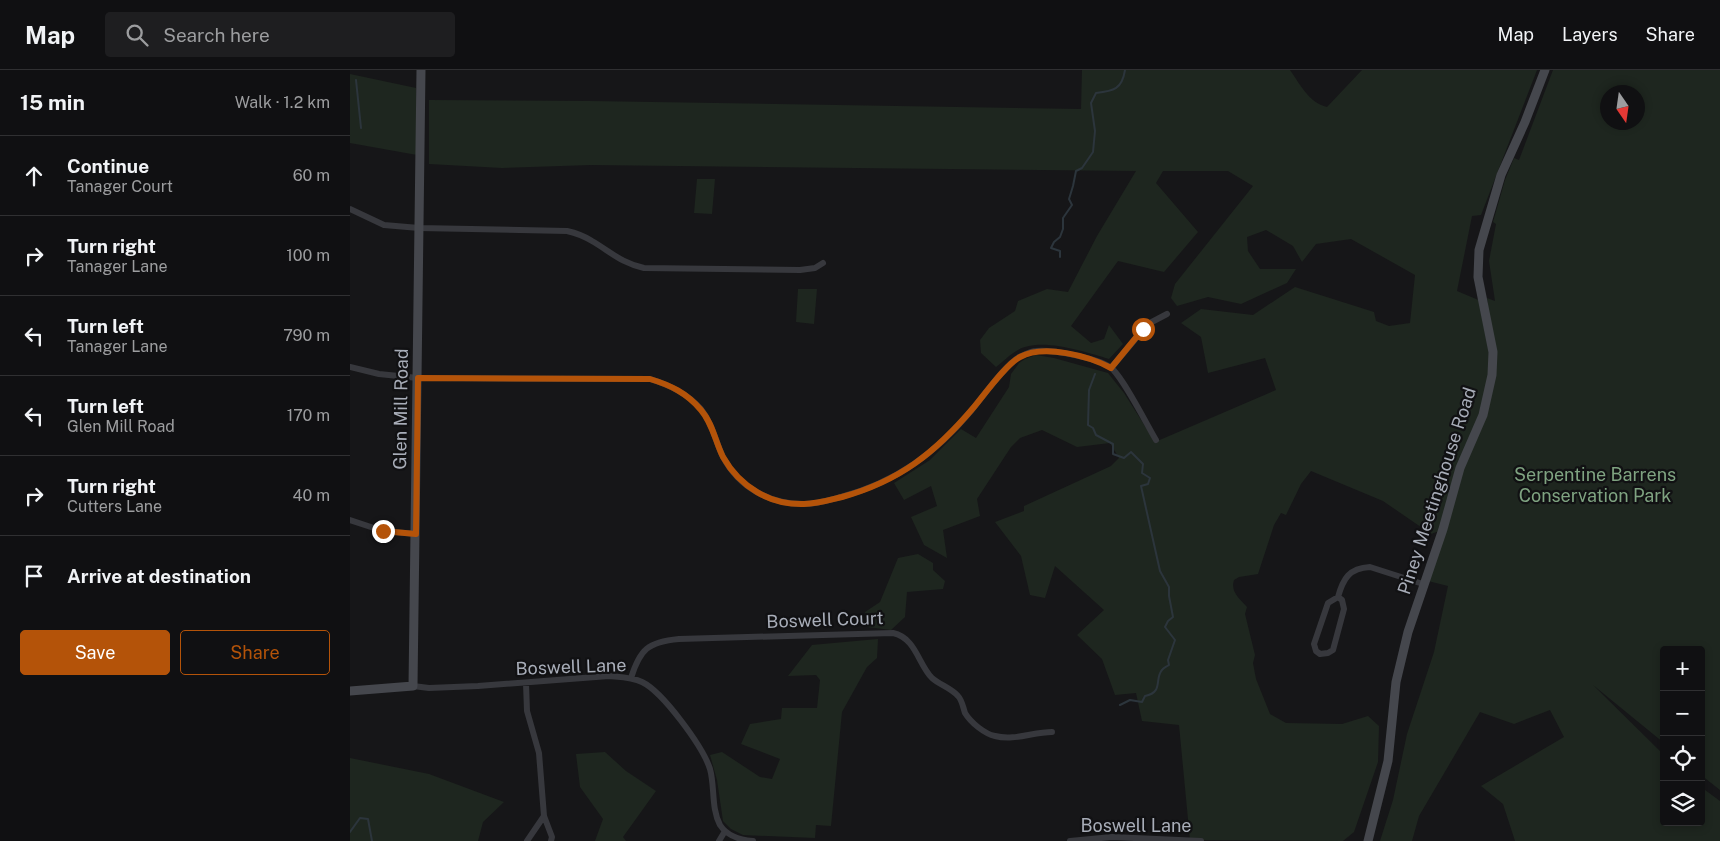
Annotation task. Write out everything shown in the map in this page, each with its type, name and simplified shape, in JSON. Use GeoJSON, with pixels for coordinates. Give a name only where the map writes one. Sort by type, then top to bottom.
{"type":"FeatureCollection","features":[{"type":"Feature","properties":{"kind":"main road","name":"Glen Mill Road"},"geometry":{"type":"LineString","coordinates":[[413,686],[420,228],[420,70]]}},
{"type":"Feature","properties":{"kind":"main road","name":"Piney Meetinghouse Road"},"geometry":{"type":"LineString","coordinates":[[1368,841],[1388,761],[1396,682],[1408,632],[1443,529],[1460,468],[1483,414],[1492,375],[1493,352],[1478,277],[1479,250],[1501,175],[1525,122],[1545,70]]}},
{"type":"Feature","properties":{"kind":"main road"},"geometry":{"type":"LineString","coordinates":[[350,691],[413,686]]}},
{"type":"Feature","properties":{"kind":"street"},"geometry":{"type":"LineString","coordinates":[[350,209],[384,225],[420,228],[567,231],[582,235],[622,262],[644,268],[800,270],[815,268],[823,263]]}},
{"type":"Feature","properties":{"kind":"street"},"geometry":{"type":"LineString","coordinates":[[1111,368],[1148,324],[1167,314]]}},
{"type":"Feature","properties":{"kind":"street"},"geometry":{"type":"LineString","coordinates":[[350,367],[380,374],[418,378],[650,379],[676,388],[701,410],[712,426],[723,456],[738,479],[747,486],[777,501],[805,504],[822,502],[857,493],[883,483],[915,464],[930,453],[960,424],[1003,372],[1020,356],[1035,351],[1050,350],[1089,358],[1111,368],[1156,440]]}},
{"type":"Feature","properties":{"kind":"street"},"geometry":{"type":"LineString","coordinates":[[350,520],[383,531],[416,534]]}},
{"type":"Feature","properties":{"kind":"street"},"geometry":{"type":"LineString","coordinates":[[1338,597],[1342,600],[1344,609],[1333,650],[1328,654],[1320,654],[1316,651],[1314,644],[1328,603],[1338,597],[1346,576],[1361,567],[1370,567],[1423,584]]}},
{"type":"Feature","properties":{"kind":"street","name":"Boswell Court"},"geometry":{"type":"LineString","coordinates":[[631,678],[642,652],[652,644],[660,641],[893,633],[899,634],[909,642],[933,679],[958,696],[968,717],[992,736],[1008,738],[1052,732]]}},
{"type":"Feature","properties":{"kind":"street","name":"Boswell Lane"},"geometry":{"type":"LineString","coordinates":[[413,686],[429,688],[609,676],[631,678],[643,682],[662,698],[703,754],[710,769],[717,817],[725,831]]}},
{"type":"Feature","properties":{"kind":"street"},"geometry":{"type":"LineString","coordinates":[[526,683],[527,711],[539,753],[544,816],[552,836],[552,841]]}},
{"type":"Feature","properties":{"kind":"street"},"geometry":{"type":"LineString","coordinates":[[527,841],[544,816]]}},
{"type":"Feature","properties":{"kind":"street"},"geometry":{"type":"LineString","coordinates":[[720,841],[725,831],[744,841],[753,841]]}},
{"type":"Feature","properties":{"kind":"street","name":"Boswell Lane"},"geometry":{"type":"LineString","coordinates":[[1070,841],[1112,838],[1201,841]]}},
{"type":"Feature","properties":{"kind":"green space","name":"Serpentine Barrens Conservation Park"},"geometry":{"type":"Polygon","coordinates":[[[1082,70],[1290,70],[1301,87],[1315,102],[1327,107],[1362,70],[1537,70],[1481,215],[1472,216],[1457,291],[1488,304],[1487,298],[1495,301],[1489,261],[1496,224],[1493,222],[1505,180],[1514,158],[1519,160],[1553,70],[1720,70],[1720,790],[1705,778],[1705,646],[1660,646],[1660,740],[1593,685],[1660,751],[1660,826],[1705,826],[1705,790],[1720,801],[1720,841],[1515,841],[1503,804],[1481,786],[1564,737],[1550,710],[1514,724],[1480,712],[1419,816],[1412,841],[1380,841],[1393,800],[1407,734],[1434,652],[1448,586],[1424,580],[1442,530],[1431,534],[1383,501],[1311,471],[1301,484],[1286,515],[1281,513],[1274,525],[1258,574],[1239,577],[1234,580],[1233,588],[1236,595],[1247,607],[1245,614],[1255,655],[1253,663],[1256,679],[1270,714],[1286,723],[1342,724],[1368,716],[1379,726],[1378,762],[1354,832],[1343,841],[1190,840],[1179,725],[1142,721],[1136,693],[1115,695],[1102,659],[1077,635],[1104,610],[1055,566],[1045,598],[1030,595],[1021,556],[995,522],[1024,511],[1024,506],[1111,466],[1119,458],[1110,443],[1077,447],[1042,430],[1020,438],[1011,447],[977,499],[980,516],[943,530],[947,558],[924,545],[911,517],[937,506],[931,486],[904,500],[894,483],[930,460],[961,429],[976,438],[1009,387],[1011,374],[1019,363],[1025,359],[1036,355],[1054,358],[1108,373],[1124,393],[1155,442],[1276,390],[1265,358],[1208,373],[1201,337],[1181,323],[1201,309],[1253,315],[1295,287],[1374,312],[1376,321],[1389,326],[1410,323],[1415,275],[1351,239],[1316,244],[1302,262],[1293,246],[1266,230],[1247,237],[1248,251],[1260,269],[1296,269],[1287,283],[1241,304],[1208,297],[1177,306],[1171,298],[1175,284],[1253,186],[1228,171],[1163,171],[1156,183],[1198,232],[1164,272],[1118,261],[1071,326],[1091,343],[1104,339],[1109,325],[1123,344],[1109,359],[1051,345],[1028,346],[1018,350],[996,367],[981,353],[980,340],[989,328],[1015,311],[1018,301],[1047,289],[1068,292],[1097,236],[1136,171],[591,165],[502,168],[429,164],[429,100],[1081,109],[1082,70]]]}},
{"type":"Feature","properties":{"kind":"green space"},"geometry":{"type":"Polygon","coordinates":[[[350,74],[416,88],[417,155],[350,143],[350,74]]]}},
{"type":"Feature","properties":{"kind":"green space"},"geometry":{"type":"Polygon","coordinates":[[[697,179],[715,179],[712,214],[694,213],[697,179]]]}},
{"type":"Feature","properties":{"kind":"green space"},"geometry":{"type":"Polygon","coordinates":[[[798,289],[817,289],[814,324],[796,322],[798,289]]]}},
{"type":"Feature","properties":{"kind":"green space"},"geometry":{"type":"Polygon","coordinates":[[[918,554],[933,563],[933,570],[945,581],[943,589],[907,592],[905,617],[891,630],[867,627],[865,612],[880,602],[898,558],[918,554]]]}},
{"type":"Feature","properties":{"kind":"green space"},"geometry":{"type":"Polygon","coordinates":[[[878,639],[877,658],[867,667],[842,712],[831,826],[816,825],[815,838],[743,835],[731,829],[723,821],[717,780],[710,755],[722,752],[760,777],[772,779],[780,759],[741,744],[750,724],[781,719],[782,708],[817,708],[820,680],[816,675],[788,676],[812,645],[878,639]]]}},
{"type":"Feature","properties":{"kind":"green space"},"geometry":{"type":"Polygon","coordinates":[[[605,752],[626,771],[656,791],[623,837],[626,841],[595,841],[603,819],[580,787],[576,754],[605,752]]]}},
{"type":"Feature","properties":{"kind":"green space"},"geometry":{"type":"Polygon","coordinates":[[[350,758],[429,774],[504,802],[483,822],[478,841],[350,841],[350,758]]]}},
{"type":"Feature","properties":{"kind":"waterway"},"geometry":{"type":"LineString","coordinates":[[1060,257],[1060,251],[1051,248],[1060,237],[1063,229],[1063,218],[1072,205],[1069,199],[1076,171],[1082,168],[1093,152],[1095,131],[1091,103],[1096,93],[1116,88],[1122,81],[1125,70]]}},
{"type":"Feature","properties":{"kind":"waterway"},"geometry":{"type":"LineString","coordinates":[[356,80],[361,128]]}},
{"type":"Feature","properties":{"kind":"waterway"},"geometry":{"type":"LineString","coordinates":[[1095,374],[1089,390],[1088,425],[1093,428],[1096,435],[1113,444],[1113,454],[1124,458],[1131,452],[1143,464],[1142,473],[1150,478],[1148,484],[1141,486],[1160,571],[1169,587],[1173,617],[1165,627],[1175,640],[1168,660],[1169,665],[1160,674],[1155,692],[1145,696],[1142,702],[1130,700],[1120,705]]}},
{"type":"Feature","properties":{"kind":"waterway"},"geometry":{"type":"LineString","coordinates":[[350,832],[360,818],[368,819],[372,841]]}},
{"type":"Feature","properties":{"kind":"route"},"geometry":{"type":"LineString","coordinates":[[383,531],[416,534],[418,378],[650,379],[666,384],[676,388],[701,410],[712,426],[723,456],[738,479],[766,497],[777,501],[805,504],[822,502],[857,493],[883,483],[915,464],[930,453],[960,424],[1003,372],[1020,356],[1035,351],[1050,350],[1089,358],[1111,368],[1143,329]]}}]}
